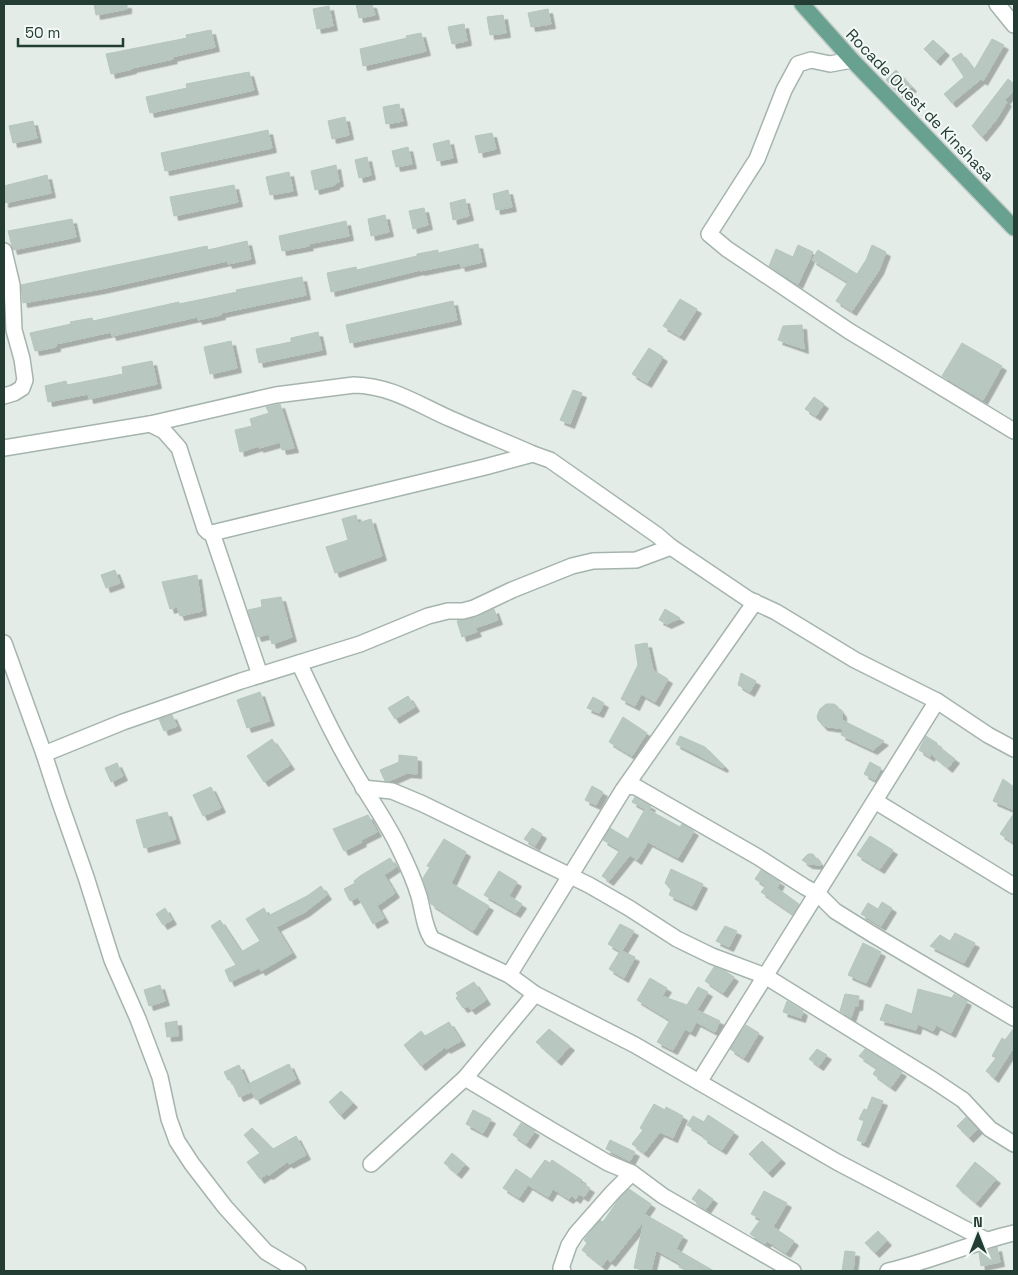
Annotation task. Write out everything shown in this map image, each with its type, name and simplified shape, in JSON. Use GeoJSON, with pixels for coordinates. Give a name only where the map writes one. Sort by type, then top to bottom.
{"type":"FeatureCollection","features":[{"type":"Feature","properties":{"kind":"main road","name":"Rocade Ouest de Kinshasa"},"geometry":{"type":"LineString","coordinates":[[802,4],[852,60],[1014,228]]}},
{"type":"Feature","properties":{"kind":"street"},"geometry":{"type":"LineString","coordinates":[[997,4],[1014,25]]}},
{"type":"Feature","properties":{"kind":"street"},"geometry":{"type":"LineString","coordinates":[[852,60],[830,64],[812,60],[798,64],[784,90],[757,159],[709,234],[727,249],[849,331],[1014,431]]}},
{"type":"Feature","properties":{"kind":"street"},"geometry":{"type":"LineString","coordinates":[[4,251],[12,285],[14,330],[22,359],[25,380],[22,388],[4,396]]}},
{"type":"Feature","properties":{"kind":"street"},"geometry":{"type":"LineString","coordinates":[[4,448],[150,424],[276,395],[354,385],[365,385],[397,392],[453,420],[550,460],[738,593],[776,612],[856,660],[937,701],[988,736],[1014,749]]}},
{"type":"Feature","properties":{"kind":"street"},"geometry":{"type":"LineString","coordinates":[[150,424],[164,431],[179,448],[205,529],[212,533],[467,472],[533,454]]}},
{"type":"Feature","properties":{"kind":"street"},"geometry":{"type":"LineString","coordinates":[[212,533],[260,675]]}},
{"type":"Feature","properties":{"kind":"street"},"geometry":{"type":"LineString","coordinates":[[44,754],[123,722],[260,675],[360,644],[428,616],[474,608],[512,590],[580,563],[636,560],[671,547]]}},
{"type":"Feature","properties":{"kind":"street"},"geometry":{"type":"LineString","coordinates":[[509,975],[627,786],[755,602]]}},
{"type":"Feature","properties":{"kind":"street"},"geometry":{"type":"LineString","coordinates":[[4,643],[86,877],[112,960],[138,1019],[160,1077],[169,1120],[177,1141],[192,1164],[226,1207],[266,1252],[298,1271]]}},
{"type":"Feature","properties":{"kind":"street"},"geometry":{"type":"LineString","coordinates":[[298,663],[327,722],[364,788],[381,812],[401,850],[418,893],[427,931],[432,939],[509,975],[536,994],[635,1045],[837,1162],[986,1240]]}},
{"type":"Feature","properties":{"kind":"street"},"geometry":{"type":"LineString","coordinates":[[699,1082],[937,701]]}},
{"type":"Feature","properties":{"kind":"street"},"geometry":{"type":"LineString","coordinates":[[627,786],[636,787],[700,822],[818,894],[835,911],[1014,1018]]}},
{"type":"Feature","properties":{"kind":"street"},"geometry":{"type":"LineString","coordinates":[[364,788],[392,791],[423,804],[570,876],[629,908],[677,939],[712,956],[765,976],[964,1100],[990,1128],[1014,1144]]}},
{"type":"Feature","properties":{"kind":"street"},"geometry":{"type":"LineString","coordinates":[[875,801],[1014,886]]}},
{"type":"Feature","properties":{"kind":"street"},"geometry":{"type":"LineString","coordinates":[[371,1164],[465,1078],[536,994]]}},
{"type":"Feature","properties":{"kind":"street"},"geometry":{"type":"LineString","coordinates":[[465,1078],[608,1163],[632,1173],[663,1196],[793,1271]]}},
{"type":"Feature","properties":{"kind":"street"},"geometry":{"type":"LineString","coordinates":[[563,1271],[561,1268],[569,1245],[594,1213],[632,1173]]}},
{"type":"Feature","properties":{"kind":"street"},"geometry":{"type":"LineString","coordinates":[[888,1271],[1014,1233]]}},
{"type":"Feature","properties":{"kind":"building"},"geometry":{"type":"Polygon","coordinates":[[[94,4],[127,4],[127,9],[96,15],[94,4]]]}},
{"type":"Feature","properties":{"kind":"building"},"geometry":{"type":"Polygon","coordinates":[[[356,4],[372,4],[375,15],[359,18],[356,4]]]}},
{"type":"Feature","properties":{"kind":"building"},"geometry":{"type":"Polygon","coordinates":[[[329,6],[333,26],[317,29],[313,9],[329,6]]]}},
{"type":"Feature","properties":{"kind":"building"},"geometry":{"type":"Polygon","coordinates":[[[548,9],[551,24],[531,27],[528,13],[548,9]]]}},
{"type":"Feature","properties":{"kind":"building"},"geometry":{"type":"Polygon","coordinates":[[[503,15],[506,33],[490,35],[487,17],[503,15]]]}},
{"type":"Feature","properties":{"kind":"building"},"geometry":{"type":"Polygon","coordinates":[[[464,24],[467,41],[452,44],[448,27],[464,24]]]}},
{"type":"Feature","properties":{"kind":"building"},"geometry":{"type":"Polygon","coordinates":[[[211,30],[215,47],[111,74],[106,54],[187,38],[186,35],[211,30]]]}},
{"type":"Feature","properties":{"kind":"building"},"geometry":{"type":"Polygon","coordinates":[[[421,33],[426,51],[363,66],[360,49],[421,33]]]}},
{"type":"Feature","properties":{"kind":"building"},"geometry":{"type":"Polygon","coordinates":[[[992,39],[1004,45],[983,81],[981,79],[952,103],[944,94],[964,77],[952,59],[961,53],[974,70],[992,39]]]}},
{"type":"Feature","properties":{"kind":"building"},"geometry":{"type":"Polygon","coordinates":[[[933,40],[945,51],[936,61],[924,49],[933,40]]]}},
{"type":"Feature","properties":{"kind":"building"},"geometry":{"type":"Polygon","coordinates":[[[896,70],[912,87],[901,96],[886,80],[896,70]]]}},
{"type":"Feature","properties":{"kind":"building"},"geometry":{"type":"Polygon","coordinates":[[[249,72],[254,90],[150,113],[146,97],[187,88],[186,84],[249,72]]]}},
{"type":"Feature","properties":{"kind":"building"},"geometry":{"type":"Polygon","coordinates":[[[1008,79],[1014,84],[1014,90],[1005,100],[1007,102],[996,120],[982,137],[972,126],[1008,79]]]}},
{"type":"Feature","properties":{"kind":"building"},"geometry":{"type":"Polygon","coordinates":[[[399,104],[403,121],[386,124],[383,107],[399,104]]]}},
{"type":"Feature","properties":{"kind":"building"},"geometry":{"type":"Polygon","coordinates":[[[345,117],[349,135],[332,139],[328,121],[345,117]]]}},
{"type":"Feature","properties":{"kind":"building"},"geometry":{"type":"Polygon","coordinates":[[[33,121],[37,138],[13,143],[9,126],[33,121]]]}},
{"type":"Feature","properties":{"kind":"building"},"geometry":{"type":"Polygon","coordinates":[[[268,130],[272,148],[165,171],[161,153],[268,130]]]}},
{"type":"Feature","properties":{"kind":"building"},"geometry":{"type":"Polygon","coordinates":[[[492,133],[496,149],[479,153],[475,136],[492,133]]]}},
{"type":"Feature","properties":{"kind":"building"},"geometry":{"type":"Polygon","coordinates":[[[449,140],[453,158],[437,161],[433,144],[449,140]]]}},
{"type":"Feature","properties":{"kind":"building"},"geometry":{"type":"Polygon","coordinates":[[[408,147],[412,164],[396,167],[392,151],[408,147]]]}},
{"type":"Feature","properties":{"kind":"building"},"geometry":{"type":"Polygon","coordinates":[[[367,157],[371,175],[359,178],[355,160],[367,157]]]}},
{"type":"Feature","properties":{"kind":"building"},"geometry":{"type":"Polygon","coordinates":[[[336,165],[339,182],[335,183],[335,185],[315,190],[311,171],[336,165]]]}},
{"type":"Feature","properties":{"kind":"building"},"geometry":{"type":"Polygon","coordinates":[[[289,172],[293,191],[270,195],[266,177],[289,172]]]}},
{"type":"Feature","properties":{"kind":"building"},"geometry":{"type":"Polygon","coordinates":[[[47,175],[51,193],[4,203],[4,186],[47,175]]]}},
{"type":"Feature","properties":{"kind":"building"},"geometry":{"type":"Polygon","coordinates":[[[234,185],[238,202],[174,216],[170,197],[234,185]]]}},
{"type":"Feature","properties":{"kind":"building"},"geometry":{"type":"Polygon","coordinates":[[[508,190],[512,207],[496,210],[493,194],[508,190]]]}},
{"type":"Feature","properties":{"kind":"building"},"geometry":{"type":"Polygon","coordinates":[[[465,199],[469,216],[453,220],[450,203],[465,199]]]}},
{"type":"Feature","properties":{"kind":"building"},"geometry":{"type":"Polygon","coordinates":[[[424,208],[428,225],[413,229],[409,211],[424,208]]]}},
{"type":"Feature","properties":{"kind":"building"},"geometry":{"type":"Polygon","coordinates":[[[385,215],[389,232],[371,236],[368,219],[385,215]]]}},
{"type":"Feature","properties":{"kind":"building"},"geometry":{"type":"Polygon","coordinates":[[[72,219],[76,237],[13,250],[8,231],[72,219]]]}},
{"type":"Feature","properties":{"kind":"building"},"geometry":{"type":"Polygon","coordinates":[[[346,221],[349,236],[282,251],[279,236],[346,221]]]}},
{"type":"Feature","properties":{"kind":"building"},"geometry":{"type":"Polygon","coordinates":[[[247,241],[251,259],[228,264],[227,261],[101,289],[23,303],[21,285],[207,246],[208,250],[247,241]]]}},
{"type":"Feature","properties":{"kind":"building"},"geometry":{"type":"Polygon","coordinates":[[[478,244],[482,262],[461,267],[460,263],[420,270],[331,292],[327,273],[356,267],[357,270],[417,256],[417,254],[438,250],[438,253],[478,244]]]}},
{"type":"Feature","properties":{"kind":"building"},"geometry":{"type":"Polygon","coordinates":[[[798,245],[813,252],[798,284],[769,266],[776,249],[793,257],[798,245]]]}},
{"type":"Feature","properties":{"kind":"building"},"geometry":{"type":"Polygon","coordinates":[[[872,245],[886,252],[879,270],[852,311],[836,301],[848,282],[812,260],[818,250],[857,274],[866,260],[872,245]]]}},
{"type":"Feature","properties":{"kind":"building"},"geometry":{"type":"Polygon","coordinates":[[[302,277],[306,295],[221,313],[221,315],[198,320],[197,317],[112,336],[111,332],[56,344],[56,347],[35,351],[30,333],[71,324],[70,322],[92,318],[93,321],[302,277]]]}},
{"type":"Feature","properties":{"kind":"building"},"geometry":{"type":"Polygon","coordinates":[[[680,299],[697,309],[680,336],[663,326],[680,299]]]}},
{"type":"Feature","properties":{"kind":"building"},"geometry":{"type":"Polygon","coordinates":[[[453,301],[457,320],[350,343],[346,325],[453,301]]]}},
{"type":"Feature","properties":{"kind":"building"},"geometry":{"type":"Polygon","coordinates":[[[802,325],[804,349],[778,340],[783,326],[802,325]]]}},
{"type":"Feature","properties":{"kind":"building"},"geometry":{"type":"Polygon","coordinates":[[[318,332],[322,350],[259,363],[256,349],[291,342],[291,338],[318,332]]]}},
{"type":"Feature","properties":{"kind":"building"},"geometry":{"type":"Polygon","coordinates":[[[231,341],[237,368],[210,374],[204,347],[231,341]]]}},
{"type":"Feature","properties":{"kind":"building"},"geometry":{"type":"Polygon","coordinates":[[[962,343],[1002,366],[983,400],[942,376],[962,343]]]}},
{"type":"Feature","properties":{"kind":"building"},"geometry":{"type":"Polygon","coordinates":[[[649,348],[663,357],[647,383],[632,374],[649,348]]]}},
{"type":"Feature","properties":{"kind":"building"},"geometry":{"type":"Polygon","coordinates":[[[152,361],[157,384],[89,399],[88,394],[48,402],[45,386],[66,381],[67,385],[123,374],[122,367],[152,361]]]}},
{"type":"Feature","properties":{"kind":"building"},"geometry":{"type":"Polygon","coordinates":[[[573,390],[582,393],[570,424],[560,420],[573,390]]]}},
{"type":"Feature","properties":{"kind":"building"},"geometry":{"type":"Polygon","coordinates":[[[814,397],[824,404],[816,416],[805,409],[814,397]]]}},
{"type":"Feature","properties":{"kind":"building"},"geometry":{"type":"Polygon","coordinates":[[[280,404],[294,448],[282,450],[280,442],[240,452],[235,430],[252,426],[250,419],[269,413],[266,407],[280,404]]]}},
{"type":"Feature","properties":{"kind":"building"},"geometry":{"type":"Polygon","coordinates":[[[356,515],[358,523],[371,519],[382,556],[335,573],[326,547],[348,540],[342,519],[356,515]]]}},
{"type":"Feature","properties":{"kind":"building"},"geometry":{"type":"Polygon","coordinates":[[[115,570],[120,583],[106,588],[101,575],[115,570]]]}},
{"type":"Feature","properties":{"kind":"building"},"geometry":{"type":"Polygon","coordinates":[[[197,575],[202,611],[180,616],[177,607],[170,609],[162,582],[197,575]]]}},
{"type":"Feature","properties":{"kind":"building"},"geometry":{"type":"Polygon","coordinates":[[[281,597],[292,637],[272,644],[269,634],[257,637],[248,610],[262,607],[261,600],[281,597]]]}},
{"type":"Feature","properties":{"kind":"building"},"geometry":{"type":"Polygon","coordinates":[[[494,609],[498,620],[475,628],[477,632],[462,637],[457,621],[477,617],[494,609]]]}},
{"type":"Feature","properties":{"kind":"building"},"geometry":{"type":"Polygon","coordinates":[[[665,609],[680,618],[667,624],[659,620],[665,609]]]}},
{"type":"Feature","properties":{"kind":"building"},"geometry":{"type":"Polygon","coordinates":[[[647,643],[653,670],[668,679],[655,702],[641,694],[635,706],[621,699],[638,665],[635,645],[647,643]]]}},
{"type":"Feature","properties":{"kind":"building"},"geometry":{"type":"Polygon","coordinates":[[[741,673],[756,681],[750,692],[738,685],[741,673]]]}},
{"type":"Feature","properties":{"kind":"building"},"geometry":{"type":"Polygon","coordinates":[[[260,692],[270,721],[247,728],[237,700],[260,692]]]}},
{"type":"Feature","properties":{"kind":"building"},"geometry":{"type":"Polygon","coordinates":[[[408,696],[415,707],[395,719],[388,708],[408,696]]]}},
{"type":"Feature","properties":{"kind":"building"},"geometry":{"type":"Polygon","coordinates":[[[593,697],[604,703],[599,713],[587,708],[593,697]]]}},
{"type":"Feature","properties":{"kind":"building"},"geometry":{"type":"Polygon","coordinates":[[[826,704],[837,706],[842,713],[842,720],[884,741],[873,750],[841,735],[844,729],[823,726],[817,716],[820,709],[826,704]]]}},
{"type":"Feature","properties":{"kind":"building"},"geometry":{"type":"Polygon","coordinates":[[[172,715],[177,726],[164,731],[159,719],[172,715]]]}},
{"type":"Feature","properties":{"kind":"building"},"geometry":{"type":"Polygon","coordinates":[[[623,717],[647,733],[632,756],[609,742],[623,717]]]}},
{"type":"Feature","properties":{"kind":"building"},"geometry":{"type":"Polygon","coordinates":[[[680,736],[705,747],[724,766],[723,768],[676,744],[680,736]]]}},
{"type":"Feature","properties":{"kind":"building"},"geometry":{"type":"Polygon","coordinates":[[[926,736],[955,759],[948,768],[931,754],[930,757],[919,750],[926,736]]]}},
{"type":"Feature","properties":{"kind":"building"},"geometry":{"type":"Polygon","coordinates":[[[272,739],[290,765],[264,782],[247,756],[272,739]]]}},
{"type":"Feature","properties":{"kind":"building"},"geometry":{"type":"Polygon","coordinates":[[[399,755],[417,757],[417,774],[407,773],[385,781],[380,770],[399,762],[399,755]]]}},
{"type":"Feature","properties":{"kind":"building"},"geometry":{"type":"Polygon","coordinates":[[[870,762],[881,768],[875,780],[864,774],[870,762]]]}},
{"type":"Feature","properties":{"kind":"building"},"geometry":{"type":"Polygon","coordinates":[[[117,763],[123,776],[111,782],[105,768],[117,763]]]}},
{"type":"Feature","properties":{"kind":"building"},"geometry":{"type":"Polygon","coordinates":[[[1003,779],[1014,787],[1014,810],[993,801],[1003,779]]]}},
{"type":"Feature","properties":{"kind":"building"},"geometry":{"type":"Polygon","coordinates":[[[592,786],[603,792],[596,805],[585,800],[592,786]]]}},
{"type":"Feature","properties":{"kind":"building"},"geometry":{"type":"Polygon","coordinates":[[[211,787],[221,808],[203,816],[193,795],[211,787]]]}},
{"type":"Feature","properties":{"kind":"building"},"geometry":{"type":"Polygon","coordinates":[[[635,797],[651,806],[649,810],[680,827],[682,824],[694,831],[678,858],[648,842],[637,860],[630,855],[609,881],[602,876],[620,850],[603,840],[610,828],[628,839],[645,809],[632,802],[635,797]]]}},
{"type":"Feature","properties":{"kind":"building"},"geometry":{"type":"Polygon","coordinates":[[[167,812],[176,839],[144,848],[136,820],[167,812]]]}},
{"type":"Feature","properties":{"kind":"building"},"geometry":{"type":"Polygon","coordinates":[[[1014,813],[1014,843],[1000,834],[1014,813]]]}},
{"type":"Feature","properties":{"kind":"building"},"geometry":{"type":"Polygon","coordinates":[[[368,815],[377,832],[344,851],[333,829],[368,815]]]}},
{"type":"Feature","properties":{"kind":"building"},"geometry":{"type":"Polygon","coordinates":[[[532,828],[542,834],[535,846],[524,839],[532,828]]]}},
{"type":"Feature","properties":{"kind":"building"},"geometry":{"type":"Polygon","coordinates":[[[870,836],[893,850],[880,869],[857,855],[870,836]]]}},
{"type":"Feature","properties":{"kind":"building"},"geometry":{"type":"Polygon","coordinates":[[[444,839],[466,852],[451,883],[489,906],[473,931],[431,904],[423,878],[430,867],[427,866],[444,839]]]}},
{"type":"Feature","properties":{"kind":"building"},"geometry":{"type":"Polygon","coordinates":[[[808,854],[813,854],[821,865],[808,864],[802,860],[808,854]]]}},
{"type":"Feature","properties":{"kind":"building"},"geometry":{"type":"Polygon","coordinates":[[[390,858],[396,867],[384,875],[395,893],[377,906],[384,918],[373,924],[358,897],[350,901],[344,889],[355,883],[354,881],[360,876],[390,858]]]}},
{"type":"Feature","properties":{"kind":"building"},"geometry":{"type":"Polygon","coordinates":[[[671,869],[703,884],[692,906],[669,895],[671,890],[665,883],[671,869]]]}},
{"type":"Feature","properties":{"kind":"building"},"geometry":{"type":"Polygon","coordinates":[[[761,870],[780,882],[777,888],[799,904],[793,914],[761,892],[766,886],[755,879],[761,870]]]}},
{"type":"Feature","properties":{"kind":"building"},"geometry":{"type":"Polygon","coordinates":[[[499,871],[517,882],[509,896],[522,904],[516,913],[484,895],[499,871]]]}},
{"type":"Feature","properties":{"kind":"building"},"geometry":{"type":"Polygon","coordinates":[[[321,886],[327,895],[305,912],[276,927],[292,953],[261,971],[259,968],[230,982],[225,970],[236,965],[211,926],[220,920],[241,952],[260,941],[246,919],[264,908],[268,916],[307,896],[321,886]]]}},
{"type":"Feature","properties":{"kind":"building"},"geometry":{"type":"Polygon","coordinates":[[[882,902],[892,908],[881,926],[861,914],[868,903],[878,909],[882,902]]]}},
{"type":"Feature","properties":{"kind":"building"},"geometry":{"type":"Polygon","coordinates":[[[165,908],[172,920],[163,925],[156,914],[165,908]]]}},
{"type":"Feature","properties":{"kind":"building"},"geometry":{"type":"Polygon","coordinates":[[[620,924],[634,931],[622,951],[635,957],[624,978],[609,969],[620,951],[608,944],[620,924]]]}},
{"type":"Feature","properties":{"kind":"building"},"geometry":{"type":"Polygon","coordinates":[[[725,926],[737,931],[729,947],[716,941],[725,926]]]}},
{"type":"Feature","properties":{"kind":"building"},"geometry":{"type":"Polygon","coordinates":[[[955,933],[975,943],[964,963],[930,946],[940,935],[950,941],[955,933]]]}},
{"type":"Feature","properties":{"kind":"building"},"geometry":{"type":"Polygon","coordinates":[[[863,943],[881,952],[866,983],[848,975],[863,943]]]}},
{"type":"Feature","properties":{"kind":"building"},"geometry":{"type":"Polygon","coordinates":[[[714,967],[734,977],[723,993],[705,981],[714,967]]]}},
{"type":"Feature","properties":{"kind":"building"},"geometry":{"type":"Polygon","coordinates":[[[650,978],[667,988],[662,996],[687,1005],[698,987],[708,992],[697,1010],[720,1021],[715,1032],[696,1022],[691,1032],[685,1029],[673,1050],[657,1042],[670,1020],[637,1000],[650,978]]]}},
{"type":"Feature","properties":{"kind":"building"},"geometry":{"type":"Polygon","coordinates":[[[474,982],[486,1000],[471,1010],[468,1006],[463,1008],[456,998],[458,996],[456,993],[474,982]]]}},
{"type":"Feature","properties":{"kind":"building"},"geometry":{"type":"Polygon","coordinates":[[[160,985],[165,1001],[149,1006],[144,990],[160,985]]]}},
{"type":"Feature","properties":{"kind":"building"},"geometry":{"type":"Polygon","coordinates":[[[918,989],[952,998],[954,994],[967,1001],[951,1033],[936,1025],[933,1031],[918,1024],[916,1030],[880,1020],[886,1004],[912,1014],[918,989]]]}},
{"type":"Feature","properties":{"kind":"building"},"geometry":{"type":"Polygon","coordinates":[[[845,994],[859,996],[858,1006],[855,1006],[851,1018],[840,1011],[845,994]]]}},
{"type":"Feature","properties":{"kind":"building"},"geometry":{"type":"Polygon","coordinates":[[[787,1001],[803,1011],[801,1018],[783,1012],[787,1001]]]}},
{"type":"Feature","properties":{"kind":"building"},"geometry":{"type":"Polygon","coordinates":[[[177,1021],[178,1036],[167,1037],[165,1023],[177,1021]]]}},
{"type":"Feature","properties":{"kind":"building"},"geometry":{"type":"Polygon","coordinates":[[[449,1022],[461,1041],[446,1049],[445,1047],[421,1066],[404,1045],[421,1031],[425,1036],[449,1022]]]}},
{"type":"Feature","properties":{"kind":"building"},"geometry":{"type":"Polygon","coordinates":[[[746,1025],[759,1033],[744,1058],[730,1049],[746,1025]]]}},
{"type":"Feature","properties":{"kind":"building"},"geometry":{"type":"Polygon","coordinates":[[[1014,1028],[1014,1047],[994,1078],[986,1071],[996,1058],[992,1056],[1002,1038],[1005,1040],[1014,1028]]]}},
{"type":"Feature","properties":{"kind":"building"},"geometry":{"type":"Polygon","coordinates":[[[549,1029],[570,1046],[557,1061],[536,1042],[549,1029]]]}},
{"type":"Feature","properties":{"kind":"building"},"geometry":{"type":"Polygon","coordinates":[[[817,1049],[827,1055],[819,1066],[809,1059],[817,1049]]]}},
{"type":"Feature","properties":{"kind":"building"},"geometry":{"type":"Polygon","coordinates":[[[865,1049],[902,1072],[891,1087],[873,1074],[877,1068],[859,1056],[865,1049]]]}},
{"type":"Feature","properties":{"kind":"building"},"geometry":{"type":"Polygon","coordinates":[[[289,1064],[296,1079],[256,1100],[248,1084],[289,1064]]]}},
{"type":"Feature","properties":{"kind":"building"},"geometry":{"type":"Polygon","coordinates":[[[239,1065],[251,1092],[239,1097],[231,1080],[228,1080],[224,1072],[239,1065]]]}},
{"type":"Feature","properties":{"kind":"building"},"geometry":{"type":"Polygon","coordinates":[[[341,1091],[353,1103],[340,1115],[329,1102],[341,1091]]]}},
{"type":"Feature","properties":{"kind":"building"},"geometry":{"type":"Polygon","coordinates":[[[872,1097],[883,1101],[864,1143],[857,1140],[864,1121],[859,1119],[864,1109],[867,1110],[872,1097]]]}},
{"type":"Feature","properties":{"kind":"building"},"geometry":{"type":"Polygon","coordinates":[[[654,1104],[665,1110],[666,1107],[683,1116],[673,1138],[660,1132],[644,1153],[632,1144],[643,1130],[640,1128],[654,1104]]]}},
{"type":"Feature","properties":{"kind":"building"},"geometry":{"type":"Polygon","coordinates":[[[473,1110],[491,1119],[483,1133],[466,1124],[473,1110]]]}},
{"type":"Feature","properties":{"kind":"building"},"geometry":{"type":"Polygon","coordinates":[[[708,1115],[734,1132],[722,1150],[687,1125],[693,1116],[704,1122],[708,1115]]]}},
{"type":"Feature","properties":{"kind":"building"},"geometry":{"type":"Polygon","coordinates":[[[966,1117],[978,1129],[969,1138],[957,1126],[966,1117]]]}},
{"type":"Feature","properties":{"kind":"building"},"geometry":{"type":"Polygon","coordinates":[[[521,1123],[535,1131],[526,1144],[513,1135],[521,1123]]]}},
{"type":"Feature","properties":{"kind":"building"},"geometry":{"type":"Polygon","coordinates":[[[252,1128],[273,1149],[296,1136],[306,1155],[289,1164],[287,1162],[260,1179],[247,1162],[260,1153],[244,1135],[252,1128]]]}},
{"type":"Feature","properties":{"kind":"building"},"geometry":{"type":"Polygon","coordinates":[[[610,1140],[635,1152],[630,1161],[606,1149],[610,1140]]]}},
{"type":"Feature","properties":{"kind":"building"},"geometry":{"type":"Polygon","coordinates":[[[762,1141],[781,1159],[768,1173],[749,1154],[762,1141]]]}},
{"type":"Feature","properties":{"kind":"building"},"geometry":{"type":"Polygon","coordinates":[[[452,1153],[465,1164],[457,1174],[444,1163],[452,1153]]]}},
{"type":"Feature","properties":{"kind":"building"},"geometry":{"type":"Polygon","coordinates":[[[545,1160],[550,1163],[552,1160],[582,1180],[580,1182],[590,1188],[584,1197],[579,1194],[576,1199],[572,1196],[569,1199],[553,1189],[548,1197],[528,1185],[519,1198],[503,1188],[516,1169],[531,1179],[545,1160]]]}},
{"type":"Feature","properties":{"kind":"building"},"geometry":{"type":"Polygon","coordinates":[[[975,1162],[996,1179],[976,1203],[956,1186],[975,1162]]]}},
{"type":"Feature","properties":{"kind":"building"},"geometry":{"type":"Polygon","coordinates":[[[629,1189],[651,1204],[644,1214],[683,1236],[676,1249],[714,1271],[687,1271],[679,1267],[681,1264],[656,1250],[651,1271],[634,1268],[644,1221],[611,1262],[607,1259],[602,1266],[582,1250],[587,1243],[584,1240],[600,1220],[603,1222],[619,1199],[629,1189]]]}},
{"type":"Feature","properties":{"kind":"building"},"geometry":{"type":"Polygon","coordinates":[[[699,1189],[713,1199],[706,1209],[692,1199],[699,1189]]]}},
{"type":"Feature","properties":{"kind":"building"},"geometry":{"type":"Polygon","coordinates":[[[764,1191],[787,1203],[773,1227],[794,1241],[786,1253],[767,1241],[765,1244],[750,1234],[761,1219],[751,1214],[764,1191]]]}},
{"type":"Feature","properties":{"kind":"building"},"geometry":{"type":"Polygon","coordinates":[[[878,1231],[887,1241],[875,1253],[865,1243],[878,1231]]]}},
{"type":"Feature","properties":{"kind":"building"},"geometry":{"type":"Polygon","coordinates":[[[997,1247],[1000,1262],[981,1266],[979,1253],[997,1247]]]}},
{"type":"Feature","properties":{"kind":"building"},"geometry":{"type":"Polygon","coordinates":[[[845,1251],[855,1252],[853,1271],[842,1271],[845,1251]]]}}]}
